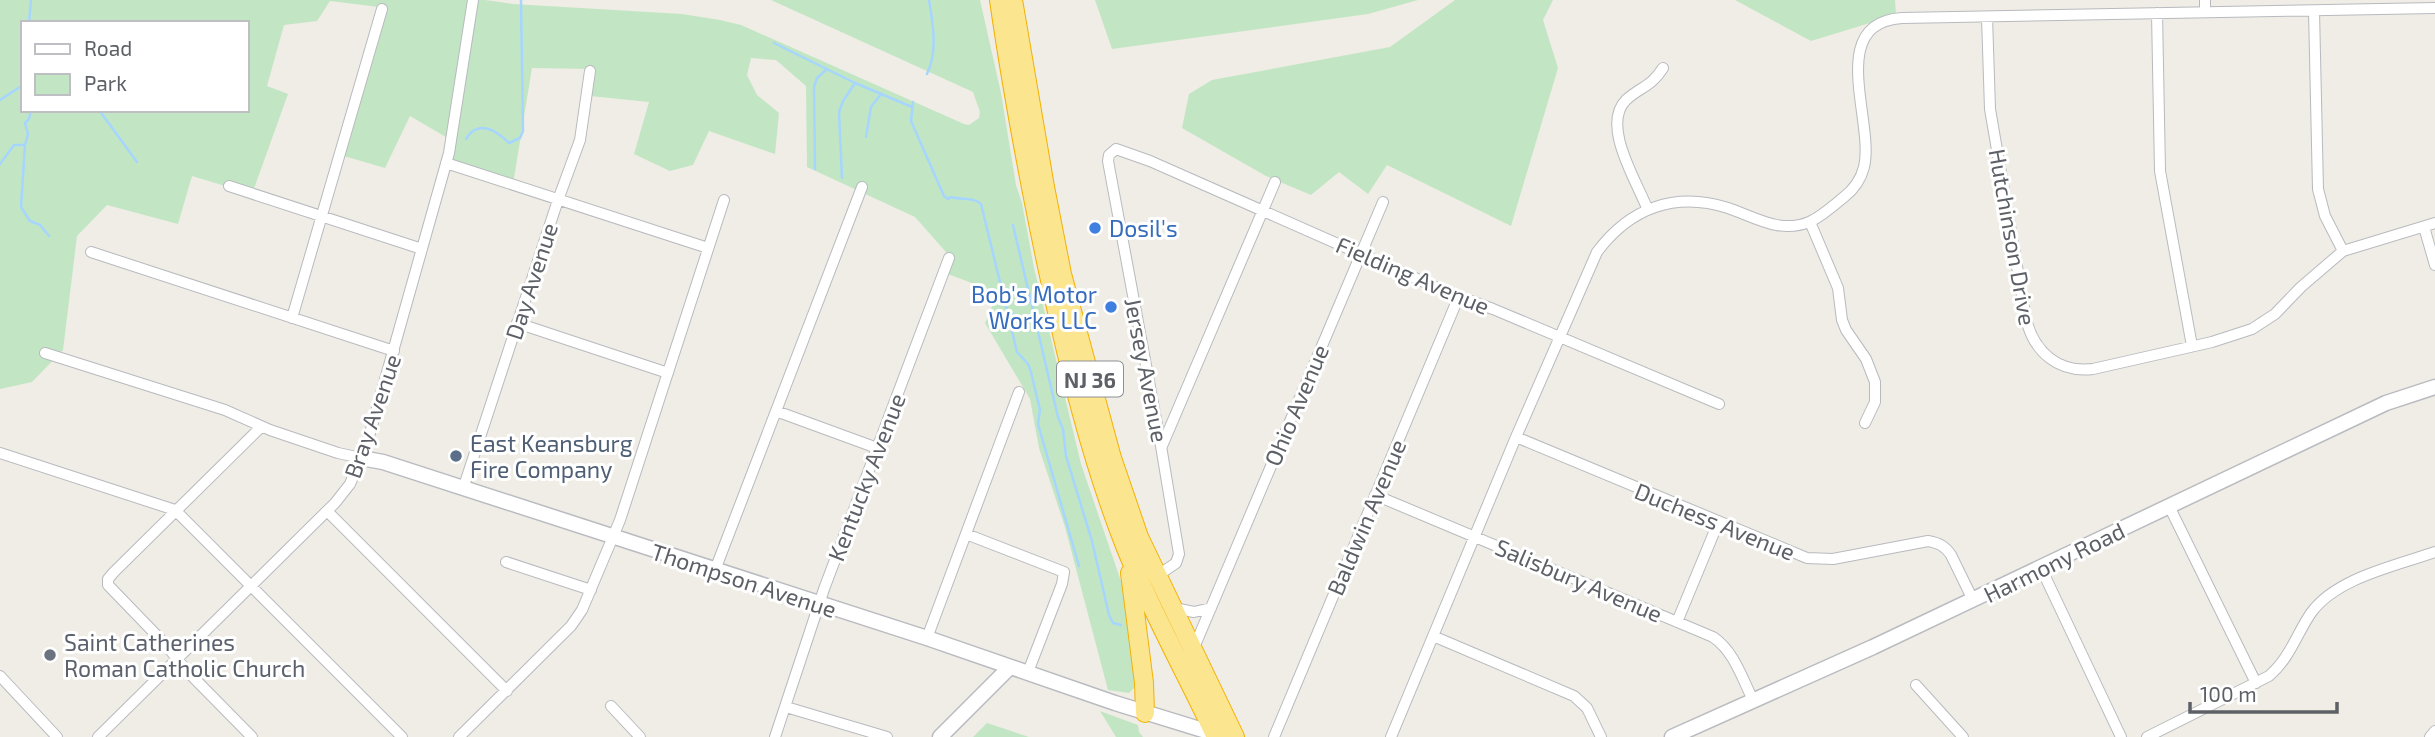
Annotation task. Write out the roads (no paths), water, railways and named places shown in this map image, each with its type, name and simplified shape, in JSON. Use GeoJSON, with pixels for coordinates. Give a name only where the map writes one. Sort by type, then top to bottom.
{"type":"FeatureCollection","features":[{"type":"Feature","properties":{"kind":"highway","name":"NJ 36"},"geometry":{"type":"LineString","coordinates":[[999,0],[1034,203],[1068,362],[1091,447],[1125,546],[1163,630],[1219,736]]}},
{"type":"Feature","properties":{"kind":"highway","name":"NJ 36"},"geometry":{"type":"LineString","coordinates":[[1013,0],[1062,274],[1112,458],[1131,516],[1157,576],[1235,737]]}},
{"type":"Feature","properties":{"kind":"highway"},"geometry":{"type":"LineString","coordinates":[[1125,546],[1136,608],[1145,713]]}},
{"type":"Feature","properties":{"kind":"street","name":"Bray Avenue"},"geometry":{"type":"LineString","coordinates":[[99,737],[327,511],[350,484],[361,458],[394,351],[446,163],[457,113],[472,0]]}},
{"type":"Feature","properties":{"kind":"street"},"geometry":{"type":"LineString","coordinates":[[2205,0],[2205,12]]}},
{"type":"Feature","properties":{"kind":"street"},"geometry":{"type":"LineString","coordinates":[[1391,737],[1597,251],[1614,232],[1647,208],[1696,202],[1727,207],[1772,224],[1785,226],[1810,222],[1849,193],[1864,167],[1866,146],[1857,63],[1866,36],[1882,23],[1893,19],[2435,8]]}},
{"type":"Feature","properties":{"kind":"street"},"geometry":{"type":"LineString","coordinates":[[292,318],[382,9]]}},
{"type":"Feature","properties":{"kind":"street"},"geometry":{"type":"LineString","coordinates":[[2314,11],[2318,190],[2325,216],[2343,251]]}},
{"type":"Feature","properties":{"kind":"street"},"geometry":{"type":"LineString","coordinates":[[2157,13],[2160,171],[2192,346]]}},
{"type":"Feature","properties":{"kind":"street","name":"Hutchinson Drive"},"geometry":{"type":"LineString","coordinates":[[1987,17],[1990,109],[2026,319],[2034,342],[2053,362],[2070,369],[2084,370],[2239,334],[2264,322],[2283,307],[2314,274],[2343,251],[2435,223]]}},
{"type":"Feature","properties":{"kind":"street"},"geometry":{"type":"LineString","coordinates":[[1647,208],[1618,139],[1617,116],[1626,100],[1650,85],[1663,68]]}},
{"type":"Feature","properties":{"kind":"street","name":"Day Avenue"},"geometry":{"type":"LineString","coordinates":[[463,489],[583,128],[590,71]]}},
{"type":"Feature","properties":{"kind":"street","name":"Fielding Avenue"},"geometry":{"type":"LineString","coordinates":[[1109,155],[1116,149],[1123,150],[1360,254],[1719,404]]}},
{"type":"Feature","properties":{"kind":"street","name":"Jersey Avenue"},"geometry":{"type":"LineString","coordinates":[[1109,155],[1179,554],[1176,563],[1157,576]]}},
{"type":"Feature","properties":{"kind":"street"},"geometry":{"type":"LineString","coordinates":[[446,163],[708,248]]}},
{"type":"Feature","properties":{"kind":"street"},"geometry":{"type":"LineString","coordinates":[[1161,446],[1275,182]]}},
{"type":"Feature","properties":{"kind":"street"},"geometry":{"type":"LineString","coordinates":[[229,186],[422,249]]}},
{"type":"Feature","properties":{"kind":"street"},"geometry":{"type":"LineString","coordinates":[[715,570],[862,187]]}},
{"type":"Feature","properties":{"kind":"street"},"geometry":{"type":"LineString","coordinates":[[459,737],[571,626],[582,610],[620,520],[723,200]]}},
{"type":"Feature","properties":{"kind":"street","name":"Ohio Avenue"},"geometry":{"type":"LineString","coordinates":[[1192,651],[1382,202]]}},
{"type":"Feature","properties":{"kind":"street"},"geometry":{"type":"LineString","coordinates":[[1810,222],[1838,288],[1846,330],[1866,359],[1875,382],[1873,410],[1866,423]]}},
{"type":"Feature","properties":{"kind":"street"},"geometry":{"type":"LineString","coordinates":[[2424,226],[2435,265]]}},
{"type":"Feature","properties":{"kind":"street"},"geometry":{"type":"LineString","coordinates":[[91,252],[394,351]]}},
{"type":"Feature","properties":{"kind":"street","name":"Kentucky Avenue"},"geometry":{"type":"LineString","coordinates":[[775,737],[819,604],[949,258]]}},
{"type":"Feature","properties":{"kind":"street","name":"Baldwin Avenue"},"geometry":{"type":"LineString","coordinates":[[1274,737],[1459,296]]}},
{"type":"Feature","properties":{"kind":"street"},"geometry":{"type":"LineString","coordinates":[[517,323],[668,373]]}},
{"type":"Feature","properties":{"kind":"street","name":"Thompson Avenue"},"geometry":{"type":"LineString","coordinates":[[45,353],[225,411],[261,427],[338,453],[383,462],[927,638],[1219,736]]}},
{"type":"Feature","properties":{"kind":"street","name":"Harmony Road"},"geometry":{"type":"LineString","coordinates":[[1672,737],[1973,600],[2386,403],[2435,387]]}},
{"type":"Feature","properties":{"kind":"street"},"geometry":{"type":"LineString","coordinates":[[927,638],[1018,392]]}},
{"type":"Feature","properties":{"kind":"street"},"geometry":{"type":"LineString","coordinates":[[776,411],[877,448]]}},
{"type":"Feature","properties":{"kind":"street"},"geometry":{"type":"LineString","coordinates":[[251,737],[108,585],[108,579],[261,427]]}},
{"type":"Feature","properties":{"kind":"street","name":"Duchess Avenue"},"geometry":{"type":"LineString","coordinates":[[1516,437],[1798,555],[1833,559],[1928,541],[1936,542],[1947,548],[1973,600]]}},
{"type":"Feature","properties":{"kind":"street"},"geometry":{"type":"LineString","coordinates":[[0,453],[175,510],[402,737]]}},
{"type":"Feature","properties":{"kind":"street","name":"Salisbury Avenue"},"geometry":{"type":"LineString","coordinates":[[1375,495],[1713,637],[1727,648],[1753,701]]}},
{"type":"Feature","properties":{"kind":"street"},"geometry":{"type":"LineString","coordinates":[[2169,506],[2256,683]]}},
{"type":"Feature","properties":{"kind":"street"},"geometry":{"type":"LineString","coordinates":[[327,511],[507,691]]}},
{"type":"Feature","properties":{"kind":"street"},"geometry":{"type":"LineString","coordinates":[[1677,622],[1718,523]]}},
{"type":"Feature","properties":{"kind":"street"},"geometry":{"type":"LineString","coordinates":[[966,534],[1064,572],[1062,584],[1028,672]]}},
{"type":"Feature","properties":{"kind":"street"},"geometry":{"type":"LineString","coordinates":[[2147,737],[2256,683],[2281,666],[2311,613],[2328,595],[2350,582],[2435,552]]}},
{"type":"Feature","properties":{"kind":"street"},"geometry":{"type":"LineString","coordinates":[[506,562],[591,590]]}},
{"type":"Feature","properties":{"kind":"street"},"geometry":{"type":"LineString","coordinates":[[2041,568],[2121,737]]}},
{"type":"Feature","properties":{"kind":"street"},"geometry":{"type":"LineString","coordinates":[[1172,607],[1194,612],[1211,608]]}},
{"type":"Feature","properties":{"kind":"street"},"geometry":{"type":"LineString","coordinates":[[1433,636],[1574,696],[1587,708],[1601,737]]}},
{"type":"Feature","properties":{"kind":"street"},"geometry":{"type":"LineString","coordinates":[[940,737],[1010,667]]}},
{"type":"Feature","properties":{"kind":"street"},"geometry":{"type":"LineString","coordinates":[[0,676],[57,737]]}},
{"type":"Feature","properties":{"kind":"street"},"geometry":{"type":"LineString","coordinates":[[1916,685],[1963,737]]}},
{"type":"Feature","properties":{"kind":"street"},"geometry":{"type":"LineString","coordinates":[[611,706],[640,737]]}},
{"type":"Feature","properties":{"kind":"street"},"geometry":{"type":"LineString","coordinates":[[786,707],[887,737]]}},
{"type":"Feature","properties":{"kind":"street"},"geometry":{"type":"LineString","coordinates":[[2430,737],[2435,731]]}},
{"type":"Feature","properties":{"kind":"waterway"},"geometry":{"type":"LineString","coordinates":[[29,21],[31,0]]}},
{"type":"Feature","properties":{"kind":"waterway"},"geometry":{"type":"LineString","coordinates":[[466,139],[476,129],[481,128],[493,131],[509,143],[520,138],[523,131],[521,0]]}},
{"type":"Feature","properties":{"kind":"waterway"},"geometry":{"type":"LineString","coordinates":[[927,74],[934,47],[929,0]]}},
{"type":"Feature","properties":{"kind":"waterway"},"geometry":{"type":"LineString","coordinates":[[774,43],[855,83],[912,107]]}},
{"type":"Feature","properties":{"kind":"waterway"},"geometry":{"type":"LineString","coordinates":[[815,169],[814,87],[817,78],[827,69]]}},
{"type":"Feature","properties":{"kind":"waterway"},"geometry":{"type":"LineString","coordinates":[[842,178],[839,112],[855,83]]}},
{"type":"Feature","properties":{"kind":"waterway"},"geometry":{"type":"LineString","coordinates":[[0,100],[21,86]]}},
{"type":"Feature","properties":{"kind":"waterway"},"geometry":{"type":"LineString","coordinates":[[866,137],[871,107],[881,94]]}},
{"type":"Feature","properties":{"kind":"waterway"},"geometry":{"type":"LineString","coordinates":[[913,102],[911,121],[944,196],[981,204],[1017,352],[1028,364],[1031,372],[1040,410],[1038,424],[1079,566]]}},
{"type":"Feature","properties":{"kind":"waterway"},"geometry":{"type":"LineString","coordinates":[[0,164],[14,145],[25,145],[28,134],[25,123],[31,112]]}},
{"type":"Feature","properties":{"kind":"waterway"},"geometry":{"type":"LineString","coordinates":[[100,112],[137,162]]}},
{"type":"Feature","properties":{"kind":"waterway"},"geometry":{"type":"LineString","coordinates":[[25,145],[21,207],[30,221],[40,225],[49,236]]}},
{"type":"Feature","properties":{"kind":"waterway"},"geometry":{"type":"LineString","coordinates":[[1013,225],[1063,429],[1066,456],[1092,541],[1109,615],[1113,623],[1121,625]]}},
{"type":"Feature","properties":{"kind":"waterway"},"geometry":{"type":"LineString","coordinates":[[1009,311],[1021,321]]}},
{"type":"Feature","properties":{"kind":"place","name":"Dosil's"},"geometry":{"type":"Point","coordinates":[1095,228]}},
{"type":"Feature","properties":{"kind":"place","name":"Bob's Motor Works LLC"},"geometry":{"type":"Point","coordinates":[1111,307]}},
{"type":"Feature","properties":{"kind":"place","name":"East Keansburg Fire Company"},"geometry":{"type":"Point","coordinates":[456,456]}},
{"type":"Feature","properties":{"kind":"place","name":"Saint Catherines Roman Catholic Church"},"geometry":{"type":"Point","coordinates":[50,655]}}]}
